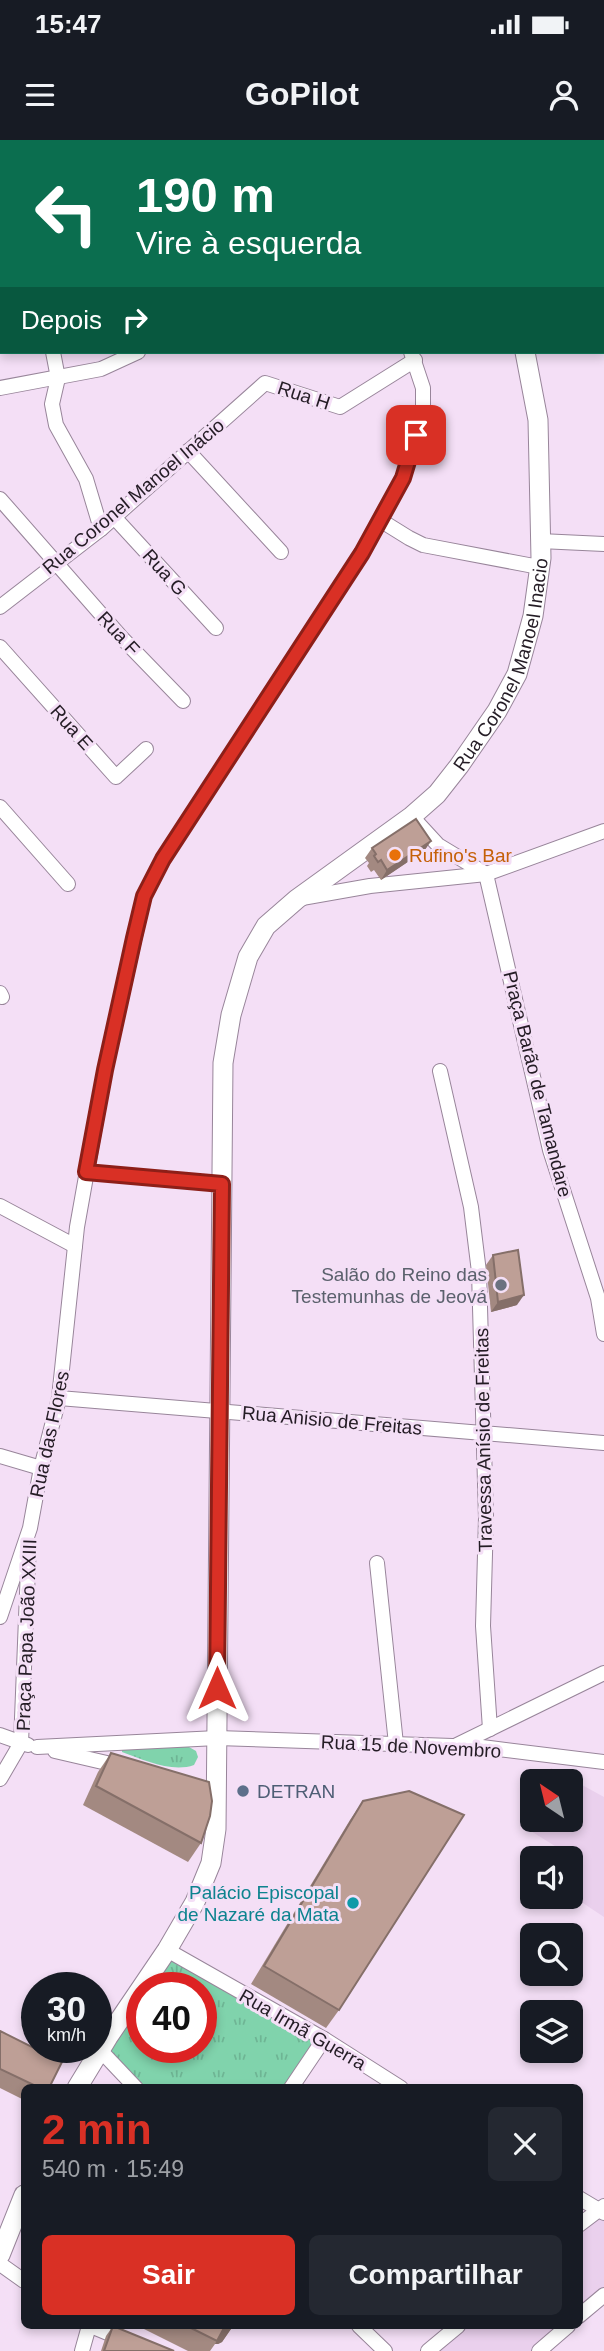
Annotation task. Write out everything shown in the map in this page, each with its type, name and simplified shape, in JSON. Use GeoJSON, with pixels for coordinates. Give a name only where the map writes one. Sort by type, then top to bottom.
{"type":"FeatureCollection","features":[{"type":"Feature","properties":{"kind":"street"},"geometry":{"type":"LineString","coordinates":[[53,354],[58,378],[52,404],[56,425],[86,479],[101,528]]}},
{"type":"Feature","properties":{"kind":"street"},"geometry":{"type":"LineString","coordinates":[[0,388],[101,369],[134,354]]}},
{"type":"Feature","properties":{"kind":"street","name":"Rua Coronel Manoel Inacio"},"geometry":{"type":"LineString","coordinates":[[112,2032],[167,1950],[195,1902],[211,1863],[216,1829],[210,1788],[216,1738],[223,1063],[231,1015],[248,957],[266,926],[297,899],[412,816],[437,794],[497,711],[517,674],[533,616],[540,541],[538,421],[526,354]]}},
{"type":"Feature","properties":{"kind":"street","name":"Rua H"},"geometry":{"type":"LineString","coordinates":[[265,383],[340,407],[413,356]]}},
{"type":"Feature","properties":{"kind":"street","name":"Rua das Flores"},"geometry":{"type":"LineString","coordinates":[[0,1618],[30,1528],[41,1468],[59,1398],[75,1246],[86,1172],[105,1070],[144,896],[163,859],[362,553],[403,478],[423,413],[423,388],[413,356]]}},
{"type":"Feature","properties":{"kind":"street","name":"Rua Coronel Manoel Inácio"},"geometry":{"type":"LineString","coordinates":[[0,607],[101,528],[265,383]]}},
{"type":"Feature","properties":{"kind":"street"},"geometry":{"type":"LineString","coordinates":[[188,451],[281,552]]}},
{"type":"Feature","properties":{"kind":"street","name":"Rua F"},"geometry":{"type":"LineString","coordinates":[[0,499],[121,637],[183,701]]}},
{"type":"Feature","properties":{"kind":"street","name":"Rua G"},"geometry":{"type":"LineString","coordinates":[[114,517],[216,628]]}},
{"type":"Feature","properties":{"kind":"street"},"geometry":{"type":"LineString","coordinates":[[380,520],[423,544],[539,567]]}},
{"type":"Feature","properties":{"kind":"street"},"geometry":{"type":"LineString","coordinates":[[540,541],[604,544]]}},
{"type":"Feature","properties":{"kind":"street","name":"Rua E"},"geometry":{"type":"LineString","coordinates":[[0,647],[116,777],[146,749]]}},
{"type":"Feature","properties":{"kind":"street"},"geometry":{"type":"LineString","coordinates":[[0,807],[68,884]]}},
{"type":"Feature","properties":{"kind":"street"},"geometry":{"type":"LineString","coordinates":[[412,816],[438,845],[486,874]]}},
{"type":"Feature","properties":{"kind":"street"},"geometry":{"type":"LineString","coordinates":[[297,899],[370,886],[486,874],[604,831]]}},
{"type":"Feature","properties":{"kind":"street","name":"Praça Barão de Tamandare"},"geometry":{"type":"LineString","coordinates":[[486,874],[550,1150],[598,1298],[604,1334]]}},
{"type":"Feature","properties":{"kind":"street","name":"Travessa Anísio de Freitas"},"geometry":{"type":"LineString","coordinates":[[440,1071],[471,1207],[479,1272],[486,1518],[484,1626],[490,1729]]}},
{"type":"Feature","properties":{"kind":"street"},"geometry":{"type":"LineString","coordinates":[[86,1172],[222,1184]]}},
{"type":"Feature","properties":{"kind":"street"},"geometry":{"type":"LineString","coordinates":[[0,1206],[75,1246]]}},
{"type":"Feature","properties":{"kind":"street","name":"Rua Anisio de Freitas"},"geometry":{"type":"LineString","coordinates":[[59,1398],[604,1443]]}},
{"type":"Feature","properties":{"kind":"street"},"geometry":{"type":"LineString","coordinates":[[0,1456],[41,1468]]}},
{"type":"Feature","properties":{"kind":"street","name":"Praça Papa João XXIII"},"geometry":{"type":"LineString","coordinates":[[22,1743],[30,1528]]}},
{"type":"Feature","properties":{"kind":"street"},"geometry":{"type":"LineString","coordinates":[[377,1563],[397,1744]]}},
{"type":"Feature","properties":{"kind":"street"},"geometry":{"type":"LineString","coordinates":[[454,1746],[604,1673]]}},
{"type":"Feature","properties":{"kind":"street"},"geometry":{"type":"LineString","coordinates":[[0,1735],[37,1747],[139,1771]]}},
{"type":"Feature","properties":{"kind":"street","name":"Rua 15 de Novembro"},"geometry":{"type":"LineString","coordinates":[[37,1747],[216,1738],[482,1747],[604,1762]]}},
{"type":"Feature","properties":{"kind":"street"},"geometry":{"type":"LineString","coordinates":[[0,1779],[22,1743]]}},
{"type":"Feature","properties":{"kind":"street","name":"Rua Irmã Guerra"},"geometry":{"type":"LineString","coordinates":[[167,1950],[324,2039],[395,2084]]}},
{"type":"Feature","properties":{"kind":"street"},"geometry":{"type":"LineString","coordinates":[[294,2084],[324,2039]]}},
{"type":"Feature","properties":{"kind":"street","name":"Rua Coronel Manoel Inacio"},"geometry":{"type":"LineString","coordinates":[[79,2084],[92,2063]]}},
{"type":"Feature","properties":{"kind":"street"},"geometry":{"type":"LineString","coordinates":[[112,2063],[132,2084]]}},
{"type":"Feature","properties":{"kind":"street"},"geometry":{"type":"LineString","coordinates":[[583,2200],[602,2210],[583,2222]]}},
{"type":"Feature","properties":{"kind":"street"},"geometry":{"type":"LineString","coordinates":[[0,2255],[21,2202]]}},
{"type":"Feature","properties":{"kind":"street"},"geometry":{"type":"LineString","coordinates":[[0,2264],[21,2279]]}},
{"type":"Feature","properties":{"kind":"street"},"geometry":{"type":"LineString","coordinates":[[583,2313],[604,2295]]}},
{"type":"Feature","properties":{"kind":"street"},"geometry":{"type":"LineString","coordinates":[[82,2351],[89,2329]]}},
{"type":"Feature","properties":{"kind":"street"},"geometry":{"type":"LineString","coordinates":[[97,2329],[150,2351]]}},
{"type":"Feature","properties":{"kind":"street"},"geometry":{"type":"LineString","coordinates":[[362,2329],[385,2351]]}},
{"type":"Feature","properties":{"kind":"street"},"geometry":{"type":"LineString","coordinates":[[428,2351],[454,2329]]}},
{"type":"Feature","properties":{"kind":"street"},"geometry":{"type":"LineString","coordinates":[[539,2351],[565,2329]]}},
{"type":"Feature","properties":{"kind":"shaded area"},"geometry":{"type":"Polygon","coordinates":[[[583,1786],[604,1797],[604,1917],[583,1903],[583,1846],[555,1846],[532,1832],[583,1832],[583,1786]]]}},
{"type":"Feature","properties":{"kind":"shaded area"},"geometry":{"type":"Polygon","coordinates":[[[604,2206],[604,2295],[583,2313],[583,2222],[604,2206]]]}},
{"type":"Feature","properties":{"kind":"shaded area"},"geometry":{"type":"Polygon","coordinates":[[[454,2329],[565,2329],[539,2351],[428,2351],[454,2329]]]}},
{"type":"Feature","properties":{"kind":"green space"},"geometry":{"type":"Polygon","coordinates":[[[122,1746],[189,1747],[196,1751],[198,1757],[194,1765],[167,1767],[122,1752],[122,1746]]]}},
{"type":"Feature","properties":{"kind":"green space"},"geometry":{"type":"Polygon","coordinates":[[[167,1950],[206,1972],[152,1972],[167,1950]]]}},
{"type":"Feature","properties":{"kind":"green space"},"geometry":{"type":"Polygon","coordinates":[[[217,1978],[324,2039],[294,2084],[132,2084],[112,2063],[112,2032],[126,2011],[126,2063],[217,2063],[217,1978]]]}},
{"type":"Feature","properties":{"kind":"building","name":"Rufino's Bar"},"geometry":{"type":"Polygon","coordinates":[[[416,819],[431,841],[387,870],[381,860],[378,862],[372,848],[416,819]]]}},
{"type":"Feature","properties":{"kind":"building"},"geometry":{"type":"Polygon","coordinates":[[[518,1250],[524,1295],[498,1302],[493,1255],[518,1250]]]}},
{"type":"Feature","properties":{"kind":"building"},"geometry":{"type":"Polygon","coordinates":[[[111,1753],[209,1782],[212,1801],[201,1843],[96,1786],[111,1753]]]}},
{"type":"Feature","properties":{"kind":"building","name":"Palácio Episcopal de Nazaré da Mata"},"geometry":{"type":"Polygon","coordinates":[[[409,1791],[464,1815],[339,2010],[264,1966],[363,1801],[409,1791]]]}},
{"type":"Feature","properties":{"kind":"building"},"geometry":{"type":"Polygon","coordinates":[[[0,2031],[21,2042],[21,2063],[62,2063],[51,2084],[32,2084],[0,2069],[0,2031]]]}},
{"type":"Feature","properties":{"kind":"building"},"geometry":{"type":"Polygon","coordinates":[[[112,2329],[120,2329],[174,2351],[104,2351],[112,2329]]]}},
{"type":"Feature","properties":{"kind":"building"},"geometry":{"type":"Polygon","coordinates":[[[193,2329],[223,2329],[217,2341],[193,2329]]]}},
{"type":"Feature","properties":{"kind":"place","name":"Rufino's Bar"},"geometry":{"type":"Point","coordinates":[395,855]}},
{"type":"Feature","properties":{"kind":"place","name":"Salão do Reino das Testemunhas de Jeová"},"geometry":{"type":"Point","coordinates":[501,1285]}},
{"type":"Feature","properties":{"kind":"place","name":"DETRAN"},"geometry":{"type":"Point","coordinates":[243,1791]}},
{"type":"Feature","properties":{"kind":"place","name":"Palácio Episcopal de Nazaré da Mata"},"geometry":{"type":"Point","coordinates":[353,1903]}},
{"type":"Feature","properties":{"kind":"route"},"geometry":{"type":"LineString","coordinates":[[217,1688],[222,1184],[86,1172],[105,1070],[144,896],[163,859],[196,807],[362,553],[403,478],[416,435]]}}]}
